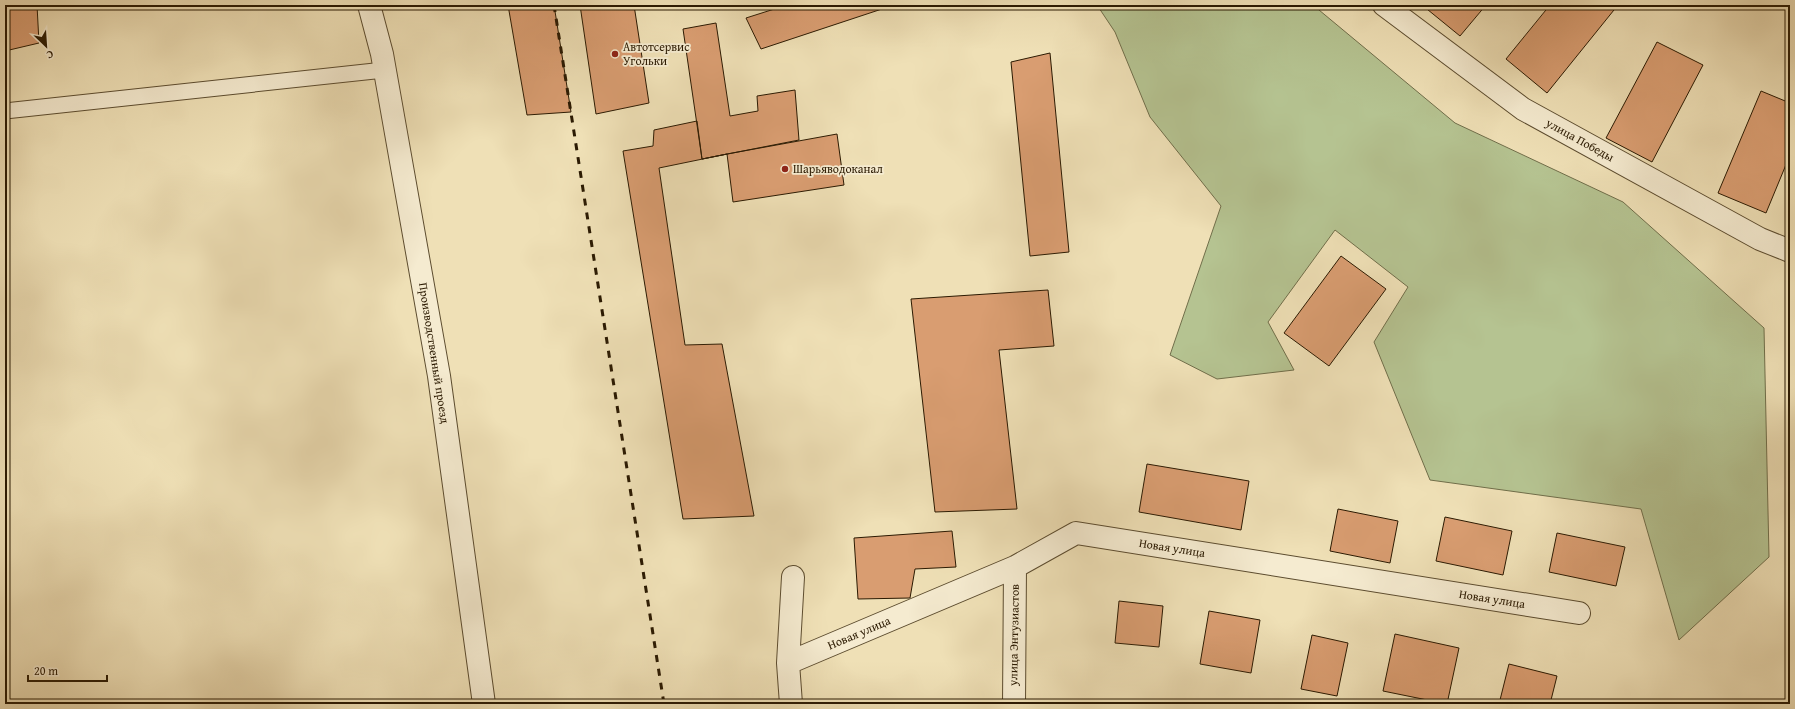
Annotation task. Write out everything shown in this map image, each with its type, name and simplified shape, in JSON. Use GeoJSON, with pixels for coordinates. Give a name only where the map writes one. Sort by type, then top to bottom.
{"type":"FeatureCollection","features":[{"type":"Feature","properties":{"kind":"street","name":"Производственный проезд"},"geometry":{"type":"LineString","coordinates":[[369,5],[384,70],[439,376],[484,704]]}},
{"type":"Feature","properties":{"kind":"street","name":"улица Победы"},"geometry":{"type":"LineString","coordinates":[[1384,5],[1523,109],[1760,238],[1790,251]]}},
{"type":"Feature","properties":{"kind":"street","name":"Новая улица"},"geometry":{"type":"LineString","coordinates":[[788,663],[1015,567],[1076,533],[1579,613]]}},
{"type":"Feature","properties":{"kind":"street","name":"улица Энтузиастов"},"geometry":{"type":"LineString","coordinates":[[1014,704],[1015,567]]}},
{"type":"Feature","properties":{"kind":"street"},"geometry":{"type":"LineString","coordinates":[[790,704],[788,663],[793,577]]}},
{"type":"Feature","properties":{"kind":"lane"},"geometry":{"type":"LineString","coordinates":[[5,111],[384,70]]}},
{"type":"Feature","properties":{"kind":"green space"},"geometry":{"type":"Polygon","coordinates":[[[1097,5],[1313,5],[1455,123],[1623,202],[1764,328],[1769,557],[1679,640],[1641,509],[1430,480],[1374,342],[1408,287],[1335,230],[1268,322],[1294,370],[1217,379],[1170,355],[1221,206],[1150,117],[1115,32],[1097,5]]]}},
{"type":"Feature","properties":{"kind":"building"},"geometry":{"type":"Polygon","coordinates":[[[5,5],[37,5],[39,43],[5,51],[5,5]]]}},
{"type":"Feature","properties":{"kind":"building"},"geometry":{"type":"Polygon","coordinates":[[[508,5],[554,5],[571,112],[527,115],[508,5]]]}},
{"type":"Feature","properties":{"kind":"building","name":"Автотсервис Угольки"},"geometry":{"type":"Polygon","coordinates":[[[580,5],[634,5],[649,103],[596,114],[580,5]]]}},
{"type":"Feature","properties":{"kind":"building"},"geometry":{"type":"Polygon","coordinates":[[[787,5],[894,5],[761,49],[746,18],[787,5]]]}},
{"type":"Feature","properties":{"kind":"building"},"geometry":{"type":"Polygon","coordinates":[[[1422,5],[1486,5],[1460,36],[1422,5]]]}},
{"type":"Feature","properties":{"kind":"building"},"geometry":{"type":"Polygon","coordinates":[[[1550,5],[1618,5],[1547,93],[1506,59],[1550,5]]]}},
{"type":"Feature","properties":{"kind":"building"},"geometry":{"type":"Polygon","coordinates":[[[716,23],[730,116],[758,111],[757,96],[795,90],[799,140],[702,159],[683,29],[716,23]]]}},
{"type":"Feature","properties":{"kind":"building"},"geometry":{"type":"Polygon","coordinates":[[[1657,42],[1703,65],[1652,162],[1606,138],[1657,42]]]}},
{"type":"Feature","properties":{"kind":"building"},"geometry":{"type":"Polygon","coordinates":[[[1050,53],[1069,252],[1030,256],[1011,62],[1050,53]]]}},
{"type":"Feature","properties":{"kind":"building"},"geometry":{"type":"Polygon","coordinates":[[[1761,91],[1790,103],[1790,155],[1766,213],[1718,193],[1761,91]]]}},
{"type":"Feature","properties":{"kind":"building"},"geometry":{"type":"Polygon","coordinates":[[[697,121],[702,159],[727,154],[659,168],[685,345],[722,344],[754,516],[683,519],[623,151],[653,146],[654,130],[697,121]]]}},
{"type":"Feature","properties":{"kind":"building","name":"Шарьяводоканал"},"geometry":{"type":"Polygon","coordinates":[[[837,134],[844,185],[733,202],[727,154],[837,134]]]}},
{"type":"Feature","properties":{"kind":"building"},"geometry":{"type":"Polygon","coordinates":[[[1341,256],[1386,289],[1329,366],[1284,333],[1341,256]]]}},
{"type":"Feature","properties":{"kind":"building"},"geometry":{"type":"Polygon","coordinates":[[[1048,290],[1054,346],[999,350],[1017,509],[935,512],[911,299],[1048,290]]]}},
{"type":"Feature","properties":{"kind":"building"},"geometry":{"type":"Polygon","coordinates":[[[1147,464],[1249,481],[1241,530],[1139,512],[1147,464]]]}},
{"type":"Feature","properties":{"kind":"building"},"geometry":{"type":"Polygon","coordinates":[[[1338,509],[1398,521],[1390,563],[1330,551],[1338,509]]]}},
{"type":"Feature","properties":{"kind":"building"},"geometry":{"type":"Polygon","coordinates":[[[1445,517],[1512,531],[1503,575],[1436,561],[1445,517]]]}},
{"type":"Feature","properties":{"kind":"building"},"geometry":{"type":"Polygon","coordinates":[[[952,531],[956,567],[915,569],[910,598],[858,599],[854,538],[952,531]]]}},
{"type":"Feature","properties":{"kind":"building"},"geometry":{"type":"Polygon","coordinates":[[[1557,533],[1625,547],[1616,586],[1549,572],[1557,533]]]}},
{"type":"Feature","properties":{"kind":"building"},"geometry":{"type":"Polygon","coordinates":[[[1119,601],[1163,606],[1159,647],[1115,643],[1119,601]]]}},
{"type":"Feature","properties":{"kind":"building"},"geometry":{"type":"Polygon","coordinates":[[[1209,611],[1260,620],[1251,673],[1200,664],[1209,611]]]}},
{"type":"Feature","properties":{"kind":"building"},"geometry":{"type":"Polygon","coordinates":[[[1395,634],[1459,648],[1447,704],[1383,691],[1395,634]]]}},
{"type":"Feature","properties":{"kind":"building"},"geometry":{"type":"Polygon","coordinates":[[[1312,635],[1348,643],[1337,696],[1301,689],[1312,635]]]}},
{"type":"Feature","properties":{"kind":"building"},"geometry":{"type":"Polygon","coordinates":[[[1509,664],[1557,676],[1550,704],[1499,704],[1509,664]]]}},
{"type":"Feature","properties":{"kind":"railway"},"geometry":{"type":"LineString","coordinates":[[554,5],[664,704]]}},
{"type":"Feature","properties":{"kind":"place","name":"Автотсервис Угольки"},"geometry":{"type":"Point","coordinates":[615,54]}},
{"type":"Feature","properties":{"kind":"place","name":"Шарьяводоканал"},"geometry":{"type":"Point","coordinates":[785,169]}}]}
